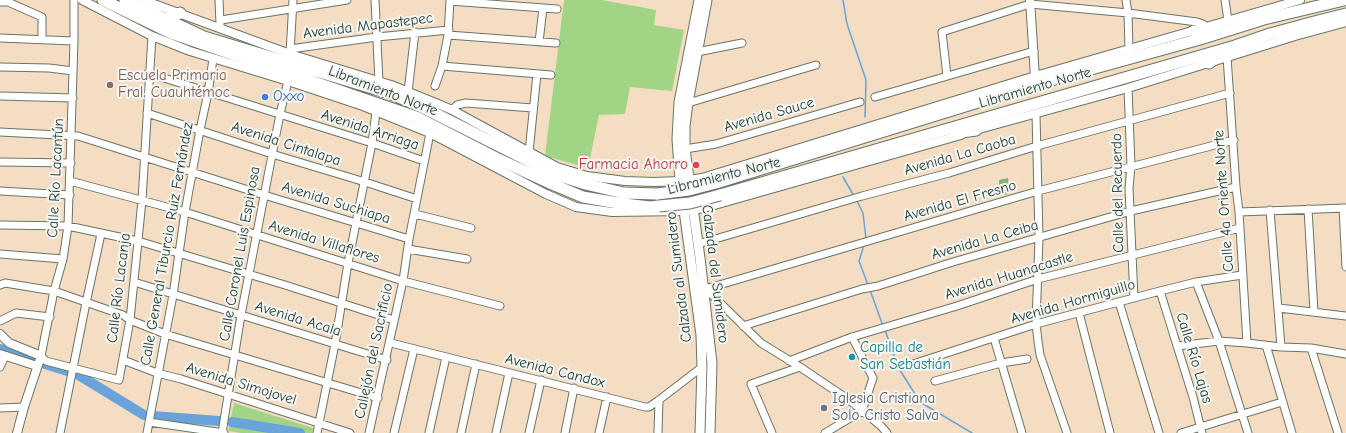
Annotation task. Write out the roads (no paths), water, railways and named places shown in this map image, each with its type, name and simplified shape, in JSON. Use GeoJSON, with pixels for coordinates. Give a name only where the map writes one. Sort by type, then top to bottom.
{"type":"FeatureCollection","features":[{"type":"Feature","properties":{"kind":"highway","name":"Libramiento Norte"},"geometry":{"type":"LineString","coordinates":[[103,0],[171,33],[416,117],[496,158],[583,197],[650,207],[725,198],[913,139],[1346,14]]}},
{"type":"Feature","properties":{"kind":"highway","name":"Libramiento Norte"},"geometry":{"type":"LineString","coordinates":[[126,0],[204,36],[389,93],[422,107],[555,174],[585,184],[624,192],[658,194],[689,190],[716,183],[1228,26],[1344,0]]}},
{"type":"Feature","properties":{"kind":"highway"},"geometry":{"type":"LineString","coordinates":[[166,19],[180,13]]}},
{"type":"Feature","properties":{"kind":"highway"},"geometry":{"type":"LineString","coordinates":[[1194,31],[1228,26]]}},
{"type":"Feature","properties":{"kind":"highway"},"geometry":{"type":"LineString","coordinates":[[1209,63],[1235,46]]}},
{"type":"Feature","properties":{"kind":"highway"},"geometry":{"type":"LineString","coordinates":[[325,65],[335,76]]}},
{"type":"Feature","properties":{"kind":"highway"},"geometry":{"type":"LineString","coordinates":[[304,87],[337,89]]}},
{"type":"Feature","properties":{"kind":"highway"},"geometry":{"type":"LineString","coordinates":[[906,124],[926,110]]}},
{"type":"Feature","properties":{"kind":"highway"},"geometry":{"type":"LineString","coordinates":[[913,139],[976,130]]}},
{"type":"Feature","properties":{"kind":"main road","name":"Calzada al Sumidero"},"geometry":{"type":"LineString","coordinates":[[699,0],[679,102],[677,144],[685,181],[699,288],[702,367],[700,433]]}},
{"type":"Feature","properties":{"kind":"main road"},"geometry":{"type":"LineString","coordinates":[[685,181],[685,126],[707,0]]}},
{"type":"Feature","properties":{"kind":"main road","name":"Calzada del Sumidero"},"geometry":{"type":"LineString","coordinates":[[689,210],[698,244],[699,288],[712,363],[710,433]]}},
{"type":"Feature","properties":{"kind":"street","name":"Calle Río Lacantún"},"geometry":{"type":"LineString","coordinates":[[44,358],[54,292],[63,259],[68,226],[73,98],[74,0]]}},
{"type":"Feature","properties":{"kind":"street"},"geometry":{"type":"LineString","coordinates":[[82,0],[152,36],[213,59],[288,81],[430,133],[546,194],[576,207],[612,212],[689,210],[725,198],[947,140],[976,130],[1128,88],[1295,36],[1346,22]]}},
{"type":"Feature","properties":{"kind":"street","name":"Libramiento Norte"},"geometry":{"type":"LineString","coordinates":[[143,0],[220,29],[408,92],[452,110],[557,167],[588,176],[625,181],[654,182],[685,181],[719,172],[1206,27],[1228,26],[1300,0]]}},
{"type":"Feature","properties":{"kind":"street"},"geometry":{"type":"LineString","coordinates":[[219,0],[221,20],[220,29]]}},
{"type":"Feature","properties":{"kind":"street"},"geometry":{"type":"LineString","coordinates":[[290,52],[293,9],[292,0]]}},
{"type":"Feature","properties":{"kind":"street"},"geometry":{"type":"LineString","coordinates":[[221,20],[347,0]]}},
{"type":"Feature","properties":{"kind":"street"},"geometry":{"type":"LineString","coordinates":[[375,0],[379,82]]}},
{"type":"Feature","properties":{"kind":"street"},"geometry":{"type":"LineString","coordinates":[[435,86],[442,66],[448,32],[450,0],[557,9]]}},
{"type":"Feature","properties":{"kind":"street"},"geometry":{"type":"LineString","coordinates":[[1126,0],[1128,13],[1129,50]]}},
{"type":"Feature","properties":{"kind":"street"},"geometry":{"type":"LineString","coordinates":[[1225,0],[1228,26]]}},
{"type":"Feature","properties":{"kind":"street"},"geometry":{"type":"LineString","coordinates":[[0,2],[8,2],[42,17],[42,40]]}},
{"type":"Feature","properties":{"kind":"street"},"geometry":{"type":"LineString","coordinates":[[1030,2],[1035,77]]}},
{"type":"Feature","properties":{"kind":"street"},"geometry":{"type":"LineString","coordinates":[[947,76],[942,32],[1030,2],[1197,22],[1206,27]]}},
{"type":"Feature","properties":{"kind":"street"},"geometry":{"type":"LineString","coordinates":[[539,42],[543,8]]}},
{"type":"Feature","properties":{"kind":"street"},"geometry":{"type":"LineString","coordinates":[[408,92],[415,32]]}},
{"type":"Feature","properties":{"kind":"street","name":"Avenida Mapastepec"},"geometry":{"type":"LineString","coordinates":[[290,52],[415,32],[448,32],[556,43]]}},
{"type":"Feature","properties":{"kind":"street","name":"Calle Río Lacanja"},"geometry":{"type":"LineString","coordinates":[[72,372],[119,380],[130,320],[142,200],[148,73],[152,36]]}},
{"type":"Feature","properties":{"kind":"street"},"geometry":{"type":"LineString","coordinates":[[0,38],[74,42]]}},
{"type":"Feature","properties":{"kind":"street"},"geometry":{"type":"LineString","coordinates":[[697,52],[742,43]]}},
{"type":"Feature","properties":{"kind":"street"},"geometry":{"type":"LineString","coordinates":[[875,97],[1034,51]]}},
{"type":"Feature","properties":{"kind":"street","name":"Calle 4a Oriente Norte"},"geometry":{"type":"LineString","coordinates":[[1227,57],[1247,343]]}},
{"type":"Feature","properties":{"kind":"street","name":"Calle General Tiburcio Ruiz Fernández"},"geometry":{"type":"LineString","coordinates":[[147,433],[148,422],[152,411],[157,373],[166,334],[185,212],[208,93],[213,59]]}},
{"type":"Feature","properties":{"kind":"street"},"geometry":{"type":"LineString","coordinates":[[688,103],[816,65]]}},
{"type":"Feature","properties":{"kind":"street"},"geometry":{"type":"LineString","coordinates":[[442,66],[551,75]]}},
{"type":"Feature","properties":{"kind":"street"},"geometry":{"type":"LineString","coordinates":[[0,67],[73,70]]}},
{"type":"Feature","properties":{"kind":"street","name":"Avenida Arriaga"},"geometry":{"type":"LineString","coordinates":[[148,73],[372,143],[424,161]]}},
{"type":"Feature","properties":{"kind":"street"},"geometry":{"type":"LineString","coordinates":[[529,152],[537,74]]}},
{"type":"Feature","properties":{"kind":"street","name":"Calle Coronel Luis Espinosa"},"geometry":{"type":"LineString","coordinates":[[223,433],[241,315],[280,114],[288,81]]}},
{"type":"Feature","properties":{"kind":"street","name":"Calle del Recuerdo"},"geometry":{"type":"LineString","coordinates":[[1128,88],[1131,166],[1129,188],[1134,298]]}},
{"type":"Feature","properties":{"kind":"street","name":"Avenida La Caoba"},"geometry":{"type":"LineString","coordinates":[[698,244],[862,196],[949,173],[1036,146],[1230,93]]}},
{"type":"Feature","properties":{"kind":"street"},"geometry":{"type":"LineString","coordinates":[[0,96],[73,98]]}},
{"type":"Feature","properties":{"kind":"street","name":"Avenida Sauce"},"geometry":{"type":"LineString","coordinates":[[685,149],[716,144],[860,102]]}},
{"type":"Feature","properties":{"kind":"street"},"geometry":{"type":"LineString","coordinates":[[452,110],[458,105],[466,103],[533,108]]}},
{"type":"Feature","properties":{"kind":"street"},"geometry":{"type":"LineString","coordinates":[[318,428],[348,263],[365,182],[376,112]]}},
{"type":"Feature","properties":{"kind":"street","name":"Avenida Cintalapa"},"geometry":{"type":"LineString","coordinates":[[147,113],[417,200]]}},
{"type":"Feature","properties":{"kind":"street"},"geometry":{"type":"LineString","coordinates":[[1036,114],[1039,238],[1036,324],[1040,355],[1067,433]]}},
{"type":"Feature","properties":{"kind":"street","name":"Avenida Suchiapa"},"geometry":{"type":"LineString","coordinates":[[0,132],[72,135],[409,239]]}},
{"type":"Feature","properties":{"kind":"street","name":"Callejón del Sacrificio"},"geometry":{"type":"LineString","coordinates":[[369,433],[403,281],[409,239],[430,133]]}},
{"type":"Feature","properties":{"kind":"street","name":"Avenida El Fresno"},"geometry":{"type":"LineString","coordinates":[[699,288],[709,288],[1038,191],[1234,140]]}},
{"type":"Feature","properties":{"kind":"street"},"geometry":{"type":"LineString","coordinates":[[0,162],[70,163]]}},
{"type":"Feature","properties":{"kind":"street"},"geometry":{"type":"LineString","coordinates":[[719,172],[714,182],[715,192],[723,200],[725,198]]}},
{"type":"Feature","properties":{"kind":"street","name":"Avenida Villaflores"},"geometry":{"type":"LineString","coordinates":[[70,181],[185,212],[403,281],[500,306]]}},
{"type":"Feature","properties":{"kind":"street"},"geometry":{"type":"LineString","coordinates":[[646,212],[664,206],[668,200],[669,196],[666,190],[654,182]]}},
{"type":"Feature","properties":{"kind":"street","name":"Avenida La Ceiba"},"geometry":{"type":"LineString","coordinates":[[743,326],[953,262],[1131,211],[1236,187]]}},
{"type":"Feature","properties":{"kind":"street"},"geometry":{"type":"LineString","coordinates":[[0,191],[70,195]]}},
{"type":"Feature","properties":{"kind":"street"},"geometry":{"type":"LineString","coordinates":[[1239,212],[1344,208],[1346,267]]}},
{"type":"Feature","properties":{"kind":"street"},"geometry":{"type":"LineString","coordinates":[[1308,209],[1314,312]]}},
{"type":"Feature","properties":{"kind":"street"},"geometry":{"type":"LineString","coordinates":[[1270,210],[1281,347]]}},
{"type":"Feature","properties":{"kind":"street"},"geometry":{"type":"LineString","coordinates":[[415,214],[471,228]]}},
{"type":"Feature","properties":{"kind":"street"},"geometry":{"type":"LineString","coordinates":[[0,225],[68,226],[138,241],[394,320]]}},
{"type":"Feature","properties":{"kind":"street","name":"Avenida Huanacastle"},"geometry":{"type":"LineString","coordinates":[[789,361],[852,337],[1038,280],[1240,228]]}},
{"type":"Feature","properties":{"kind":"street"},"geometry":{"type":"LineString","coordinates":[[60,433],[86,303],[102,234]]}},
{"type":"Feature","properties":{"kind":"street"},"geometry":{"type":"LineString","coordinates":[[408,249],[467,259]]}},
{"type":"Feature","properties":{"kind":"street"},"geometry":{"type":"LineString","coordinates":[[0,254],[63,259]]}},
{"type":"Feature","properties":{"kind":"street","name":"Avenida Hormiguillo"},"geometry":{"type":"LineString","coordinates":[[913,364],[1036,324],[1196,282],[1242,274]]}},
{"type":"Feature","properties":{"kind":"street","name":"Avenida Acala"},"geometry":{"type":"LineString","coordinates":[[134,282],[386,360]]}},
{"type":"Feature","properties":{"kind":"street"},"geometry":{"type":"LineString","coordinates":[[1196,282],[1219,341],[1248,433]]}},
{"type":"Feature","properties":{"kind":"street"},"geometry":{"type":"LineString","coordinates":[[0,285],[5,283],[54,292],[123,315],[130,320],[166,334],[378,398]]}},
{"type":"Feature","properties":{"kind":"street"},"geometry":{"type":"LineString","coordinates":[[699,288],[761,343],[849,400],[881,426],[887,433]]}},
{"type":"Feature","properties":{"kind":"street","name":"Calle Río Lajas"},"geometry":{"type":"LineString","coordinates":[[1160,291],[1193,397],[1201,430]]}},
{"type":"Feature","properties":{"kind":"street"},"geometry":{"type":"LineString","coordinates":[[1119,302],[1159,433]]}},
{"type":"Feature","properties":{"kind":"street"},"geometry":{"type":"LineString","coordinates":[[1279,308],[1346,316]]}},
{"type":"Feature","properties":{"kind":"street"},"geometry":{"type":"LineString","coordinates":[[0,321],[16,313],[50,317]]}},
{"type":"Feature","properties":{"kind":"street"},"geometry":{"type":"LineString","coordinates":[[1079,313],[1110,433]]}},
{"type":"Feature","properties":{"kind":"street"},"geometry":{"type":"LineString","coordinates":[[0,334],[9,343],[72,372]]}},
{"type":"Feature","properties":{"kind":"street"},"geometry":{"type":"LineString","coordinates":[[825,433],[862,411],[873,378],[852,337]]}},
{"type":"Feature","properties":{"kind":"street"},"geometry":{"type":"LineString","coordinates":[[994,338],[1022,433]]}},
{"type":"Feature","properties":{"kind":"street"},"geometry":{"type":"LineString","coordinates":[[1177,346],[1219,341],[1281,347],[1310,348],[1346,354]]}},
{"type":"Feature","properties":{"kind":"street","name":"Avenida Candox"},"geometry":{"type":"LineString","coordinates":[[390,343],[645,407],[649,407],[659,400],[702,367]]}},
{"type":"Feature","properties":{"kind":"street"},"geometry":{"type":"LineString","coordinates":[[1266,345],[1292,433]]}},
{"type":"Feature","properties":{"kind":"street"},"geometry":{"type":"LineString","coordinates":[[1310,348],[1338,433]]}},
{"type":"Feature","properties":{"kind":"street"},"geometry":{"type":"LineString","coordinates":[[394,433],[414,349]]}},
{"type":"Feature","properties":{"kind":"street"},"geometry":{"type":"LineString","coordinates":[[0,367],[2,354],[37,366]]}},
{"type":"Feature","properties":{"kind":"street"},"geometry":{"type":"LineString","coordinates":[[429,433],[446,357]]}},
{"type":"Feature","properties":{"kind":"street"},"geometry":{"type":"LineString","coordinates":[[17,433],[37,366],[44,358]]}},
{"type":"Feature","properties":{"kind":"street"},"geometry":{"type":"LineString","coordinates":[[935,381],[1001,363],[1027,359]]}},
{"type":"Feature","properties":{"kind":"street","name":"Avenida Simojovel"},"geometry":{"type":"LineString","coordinates":[[123,360],[157,373],[228,394],[318,428],[350,433]]}},
{"type":"Feature","properties":{"kind":"street"},"geometry":{"type":"LineString","coordinates":[[461,433],[476,364]]}},
{"type":"Feature","properties":{"kind":"street"},"geometry":{"type":"LineString","coordinates":[[772,433],[752,384],[800,367]]}},
{"type":"Feature","properties":{"kind":"street"},"geometry":{"type":"LineString","coordinates":[[496,433],[509,373]]}},
{"type":"Feature","properties":{"kind":"street"},"geometry":{"type":"LineString","coordinates":[[529,433],[541,380]]}},
{"type":"Feature","properties":{"kind":"street"},"geometry":{"type":"LineString","coordinates":[[565,433],[574,388]]}},
{"type":"Feature","properties":{"kind":"street"},"geometry":{"type":"LineString","coordinates":[[599,433],[607,397]]}},
{"type":"Feature","properties":{"kind":"street"},"geometry":{"type":"LineString","coordinates":[[658,433],[659,400]]}},
{"type":"Feature","properties":{"kind":"street"},"geometry":{"type":"LineString","coordinates":[[1180,433],[1201,430],[1242,414],[1282,402]]}},
{"type":"Feature","properties":{"kind":"street"},"geometry":{"type":"LineString","coordinates":[[0,408],[24,407]]}},
{"type":"Feature","properties":{"kind":"street"},"geometry":{"type":"LineString","coordinates":[[148,422],[223,433]]}},
{"type":"Feature","properties":{"kind":"waterway"},"geometry":{"type":"LineString","coordinates":[[843,0],[847,24],[866,80],[865,117]]}},
{"type":"Feature","properties":{"kind":"waterway"},"geometry":{"type":"LineString","coordinates":[[843,177],[854,196]]}},
{"type":"Feature","properties":{"kind":"waterway"},"geometry":{"type":"LineString","coordinates":[[857,201],[863,213],[866,239]]}},
{"type":"Feature","properties":{"kind":"waterway"},"geometry":{"type":"LineString","coordinates":[[864,245],[859,261],[868,285]]}},
{"type":"Feature","properties":{"kind":"waterway"},"geometry":{"type":"LineString","coordinates":[[870,290],[883,326]]}},
{"type":"Feature","properties":{"kind":"waterway"},"geometry":{"type":"LineString","coordinates":[[885,330],[898,367],[920,402],[972,433]]}},
{"type":"Feature","properties":{"kind":"waterway"},"geometry":{"type":"LineString","coordinates":[[0,349],[38,361]]}},
{"type":"Feature","properties":{"kind":"waterway"},"geometry":{"type":"LineString","coordinates":[[45,364],[77,374],[144,415]]}},
{"type":"Feature","properties":{"kind":"waterway"},"geometry":{"type":"LineString","coordinates":[[152,416],[219,421]]}},
{"type":"Feature","properties":{"kind":"waterway"},"geometry":{"type":"LineString","coordinates":[[232,422],[300,433]]}},
{"type":"Feature","properties":{"kind":"place","name":"Escuela Primaria Fral. Cuauhtémoc"},"geometry":{"type":"Point","coordinates":[110,85]}},
{"type":"Feature","properties":{"kind":"place","name":"Oxxo"},"geometry":{"type":"Point","coordinates":[265,97]}},
{"type":"Feature","properties":{"kind":"place","name":"Farmacia Ahorro"},"geometry":{"type":"Point","coordinates":[696,165]}},
{"type":"Feature","properties":{"kind":"place","name":"Capilla de San Sebastián"},"geometry":{"type":"Point","coordinates":[852,357]}},
{"type":"Feature","properties":{"kind":"place","name":"Iglesia Cristiana Solo Cristo Salva"},"geometry":{"type":"Point","coordinates":[824,408]}}]}
